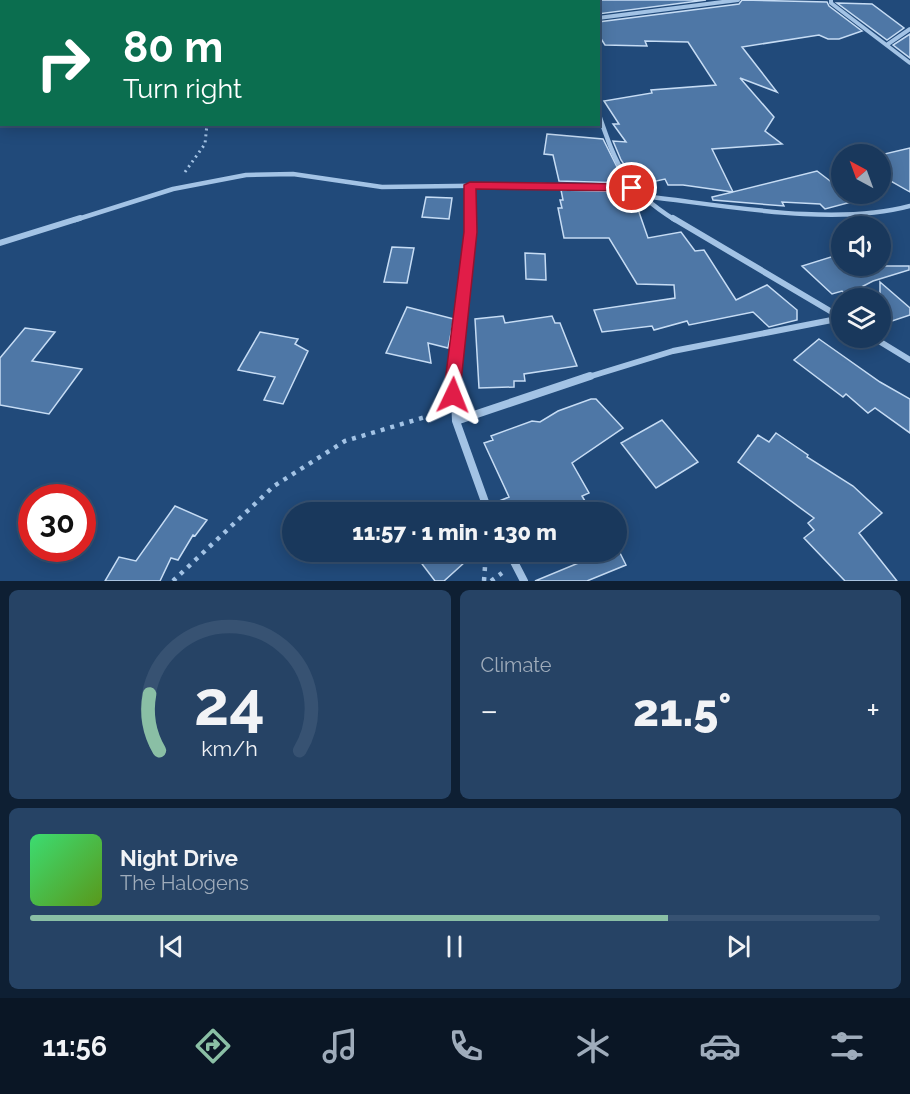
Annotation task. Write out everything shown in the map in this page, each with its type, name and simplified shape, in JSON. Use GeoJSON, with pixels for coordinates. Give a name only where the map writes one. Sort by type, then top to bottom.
{"type":"FeatureCollection","features":[{"type":"Feature","properties":{"kind":"street"},"geometry":{"type":"LineString","coordinates":[[600,18],[738,0]]}},
{"type":"Feature","properties":{"kind":"street"},"geometry":{"type":"LineString","coordinates":[[831,0],[831,3],[888,44],[910,63]]}},
{"type":"Feature","properties":{"kind":"street"},"geometry":{"type":"LineString","coordinates":[[888,44],[910,29]]}},
{"type":"Feature","properties":{"kind":"street"},"geometry":{"type":"LineString","coordinates":[[600,118],[616,164],[632,188],[663,212],[831,312]]}},
{"type":"Feature","properties":{"kind":"street"},"geometry":{"type":"LineString","coordinates":[[0,243],[173,189],[212,180],[263,174],[293,174],[382,187],[470,185],[632,188]]}},
{"type":"Feature","properties":{"kind":"street"},"geometry":{"type":"LineString","coordinates":[[470,185],[471,232],[453,382],[454,408],[456,421],[485,502]]}},
{"type":"Feature","properties":{"kind":"street"},"geometry":{"type":"LineString","coordinates":[[642,196],[841,214],[900,211],[910,206]]}},
{"type":"Feature","properties":{"kind":"street"},"geometry":{"type":"LineString","coordinates":[[456,421],[674,351],[831,320]]}},
{"type":"Feature","properties":{"kind":"street"},"geometry":{"type":"LineString","coordinates":[[890,348],[910,360]]}},
{"type":"Feature","properties":{"kind":"street"},"geometry":{"type":"LineString","coordinates":[[514,562],[524,581]]}},
{"type":"Feature","properties":{"kind":"path"},"geometry":{"type":"LineString","coordinates":[[173,189],[205,144],[207,126]]}},
{"type":"Feature","properties":{"kind":"path"},"geometry":{"type":"LineString","coordinates":[[173,581],[274,486],[345,441],[454,408]]}},
{"type":"Feature","properties":{"kind":"path"},"geometry":{"type":"LineString","coordinates":[[484,581],[485,562]]}},
{"type":"Feature","properties":{"kind":"building"},"geometry":{"type":"Polygon","coordinates":[[[600,0],[706,0],[600,14],[600,0]]]}},
{"type":"Feature","properties":{"kind":"building"},"geometry":{"type":"Polygon","coordinates":[[[742,0],[827,2],[829,6],[862,31],[839,39],[828,39],[819,35],[742,47],[777,92],[740,78],[774,117],[765,131],[782,144],[712,149],[733,192],[668,185],[665,179],[638,185],[621,160],[613,141],[626,142],[613,124],[619,124],[604,101],[652,93],[651,90],[716,85],[688,42],[645,41],[647,46],[605,45],[600,37],[600,22],[739,4],[742,0]]]}},
{"type":"Feature","properties":{"kind":"building"},"geometry":{"type":"Polygon","coordinates":[[[837,3],[872,4],[904,28],[887,40],[837,3]]]}},
{"type":"Feature","properties":{"kind":"building"},"geometry":{"type":"Polygon","coordinates":[[[910,34],[910,58],[893,45],[910,34]]]}},
{"type":"Feature","properties":{"kind":"building"},"geometry":{"type":"Polygon","coordinates":[[[547,134],[603,139],[625,183],[559,181],[553,155],[544,154],[547,134]]]}},
{"type":"Feature","properties":{"kind":"building"},"geometry":{"type":"Polygon","coordinates":[[[910,148],[910,192],[891,181],[891,152],[910,148]]]}},
{"type":"Feature","properties":{"kind":"building"},"geometry":{"type":"Polygon","coordinates":[[[817,171],[831,182],[831,204],[844,204],[825,209],[820,204],[782,202],[784,206],[713,200],[712,197],[817,171]]]}},
{"type":"Feature","properties":{"kind":"building"},"geometry":{"type":"Polygon","coordinates":[[[561,190],[632,192],[648,238],[681,232],[695,251],[704,250],[736,300],[767,285],[797,310],[797,320],[769,327],[753,312],[689,325],[687,321],[654,330],[652,326],[602,332],[594,310],[675,298],[674,285],[637,284],[609,238],[564,238],[558,208],[562,208],[561,190]]]}},
{"type":"Feature","properties":{"kind":"building"},"geometry":{"type":"Polygon","coordinates":[[[426,197],[452,198],[449,219],[422,217],[426,197]]]}},
{"type":"Feature","properties":{"kind":"building"},"geometry":{"type":"Polygon","coordinates":[[[392,247],[414,248],[407,283],[384,282],[392,247]]]}},
{"type":"Feature","properties":{"kind":"building"},"geometry":{"type":"Polygon","coordinates":[[[525,253],[545,254],[546,280],[526,279],[525,253]]]}},
{"type":"Feature","properties":{"kind":"building"},"geometry":{"type":"Polygon","coordinates":[[[831,257],[831,276],[889,276],[860,288],[831,288],[831,293],[802,266],[831,257]]]}},
{"type":"Feature","properties":{"kind":"building"},"geometry":{"type":"Polygon","coordinates":[[[891,266],[909,266],[909,270],[891,276],[891,266]]]}},
{"type":"Feature","properties":{"kind":"building"},"geometry":{"type":"Polygon","coordinates":[[[891,292],[910,308],[910,315],[891,321],[891,292]]]}},
{"type":"Feature","properties":{"kind":"building"},"geometry":{"type":"Polygon","coordinates":[[[407,307],[454,319],[448,348],[428,343],[431,363],[386,353],[407,307]]]}},
{"type":"Feature","properties":{"kind":"building"},"geometry":{"type":"Polygon","coordinates":[[[503,316],[505,323],[552,316],[555,323],[560,323],[577,366],[524,374],[525,381],[514,381],[514,387],[479,388],[475,319],[503,316]]]}},
{"type":"Feature","properties":{"kind":"building"},"geometry":{"type":"Polygon","coordinates":[[[25,328],[55,332],[32,361],[82,369],[49,414],[0,405],[0,358],[25,328]]]}},
{"type":"Feature","properties":{"kind":"building"},"geometry":{"type":"Polygon","coordinates":[[[260,332],[298,339],[295,344],[308,351],[283,404],[264,400],[275,377],[238,370],[260,332]]]}},
{"type":"Feature","properties":{"kind":"building"},"geometry":{"type":"Polygon","coordinates":[[[819,339],[880,382],[910,399],[910,433],[875,408],[868,413],[846,394],[843,397],[794,360],[819,339]]]}},
{"type":"Feature","properties":{"kind":"building"},"geometry":{"type":"Polygon","coordinates":[[[596,399],[623,428],[572,463],[589,493],[582,496],[586,502],[497,502],[509,497],[484,443],[493,440],[491,436],[532,421],[540,422],[558,411],[596,399]]]}},
{"type":"Feature","properties":{"kind":"building"},"geometry":{"type":"Polygon","coordinates":[[[662,420],[698,462],[656,488],[621,443],[662,420]]]}},
{"type":"Feature","properties":{"kind":"building"},"geometry":{"type":"Polygon","coordinates":[[[776,433],[808,455],[807,457],[853,486],[882,513],[859,533],[897,581],[845,581],[804,538],[814,530],[808,523],[814,518],[738,462],[758,435],[769,442],[776,433]]]}},
{"type":"Feature","properties":{"kind":"building"},"geometry":{"type":"Polygon","coordinates":[[[175,506],[207,520],[195,536],[193,535],[178,560],[171,558],[160,581],[105,581],[119,557],[136,561],[175,506]]]}},
{"type":"Feature","properties":{"kind":"building"},"geometry":{"type":"Polygon","coordinates":[[[421,562],[465,562],[444,581],[435,581],[421,562]]]}},
{"type":"Feature","properties":{"kind":"building"},"geometry":{"type":"Polygon","coordinates":[[[581,562],[624,562],[626,565],[587,581],[535,581],[581,562]]]}},
{"type":"Feature","properties":{"kind":"route"},"geometry":{"type":"LineString","coordinates":[[453,395],[471,232],[470,185],[632,188]]}}]}
